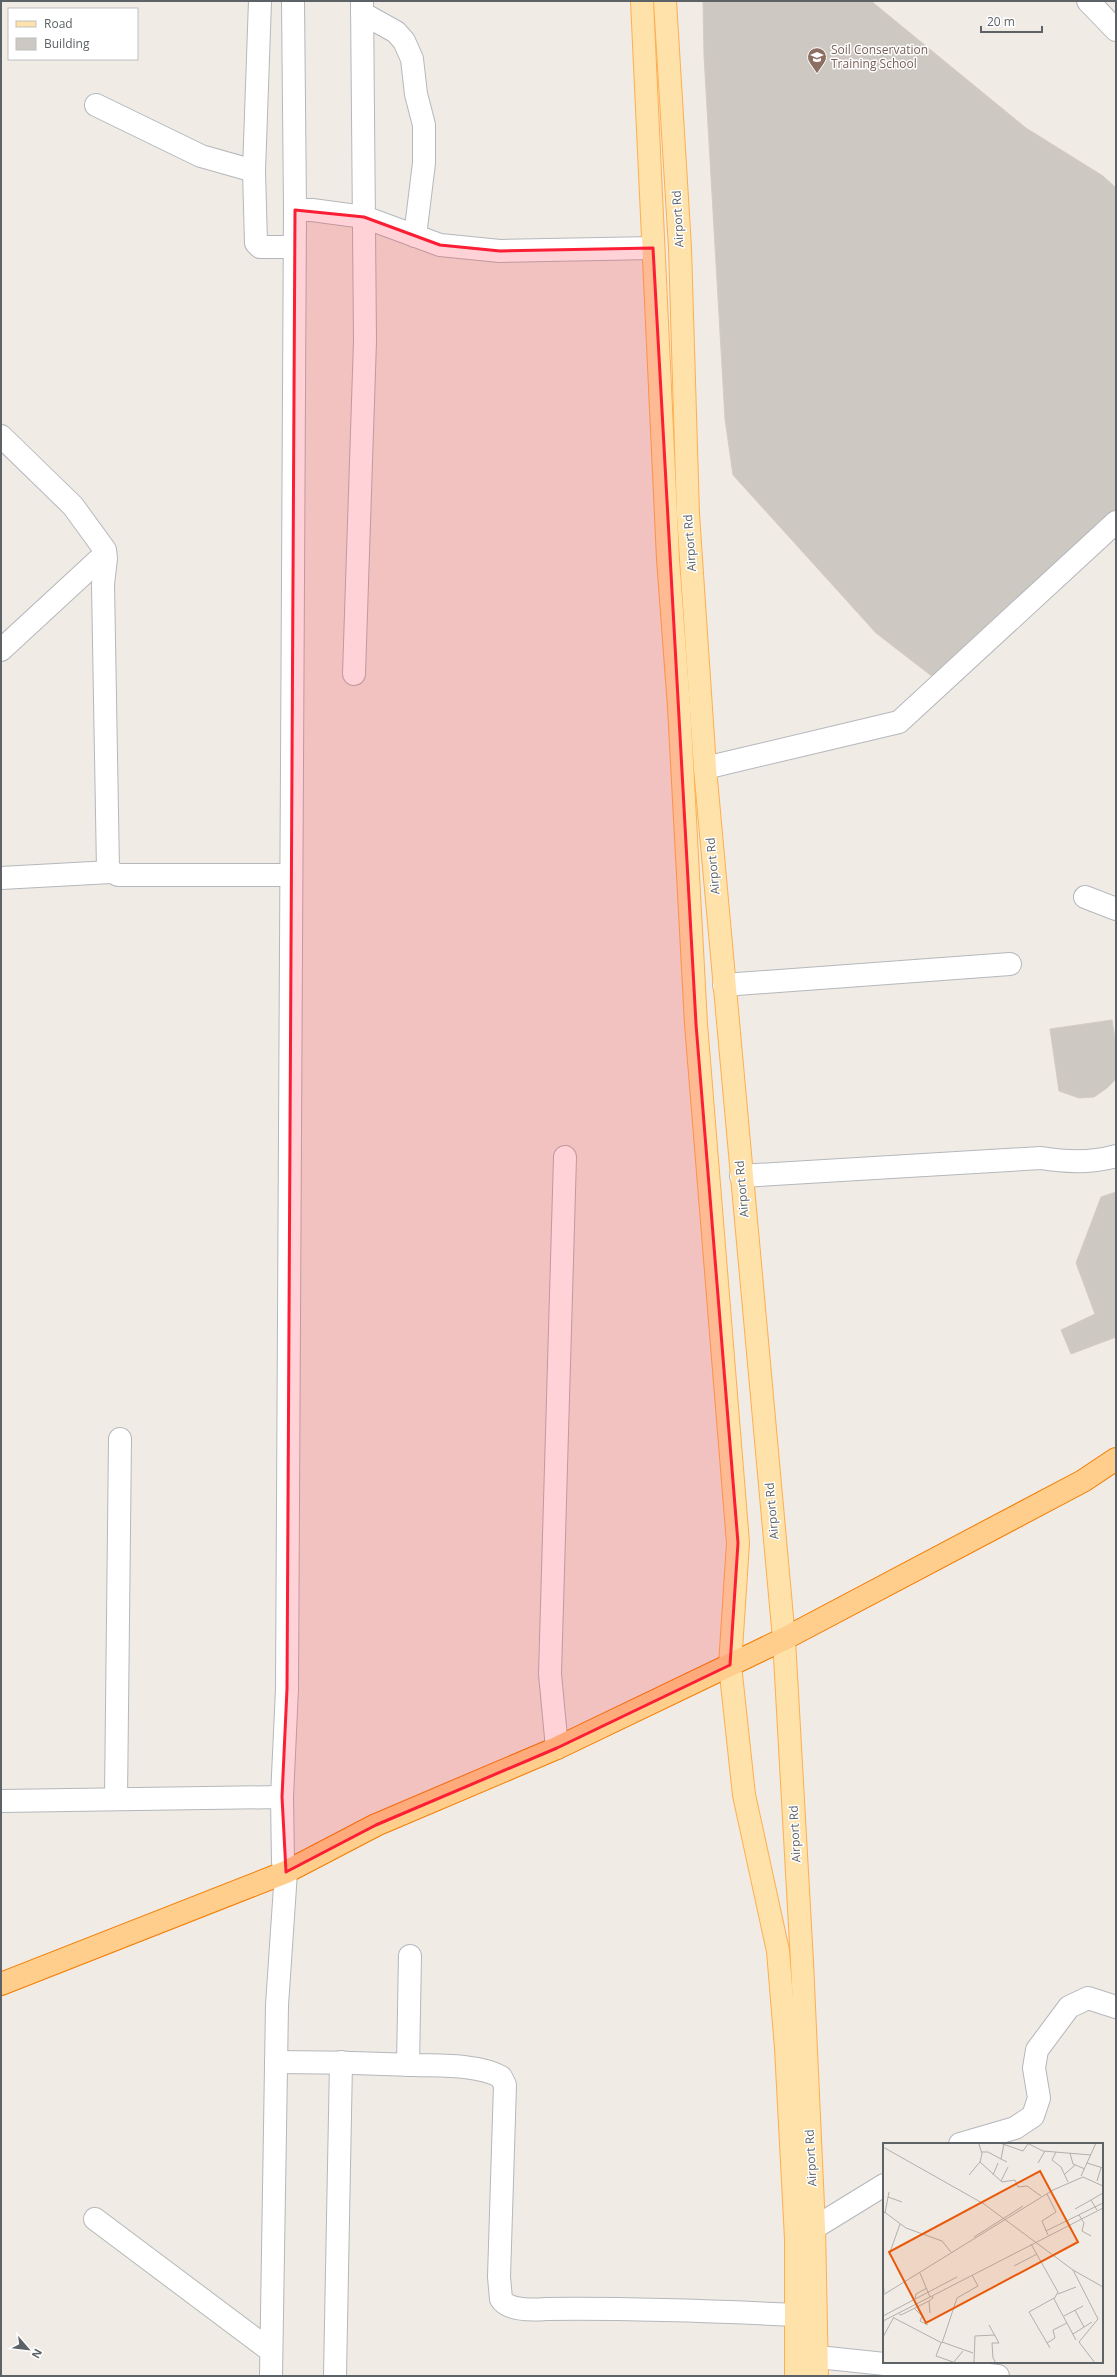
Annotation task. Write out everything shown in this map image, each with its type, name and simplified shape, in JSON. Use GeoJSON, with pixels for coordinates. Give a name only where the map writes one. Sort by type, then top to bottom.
{"type":"FeatureCollection","features":[{"type":"Feature","properties":{"kind":"highway"},"geometry":{"type":"LineString","coordinates":[[1,1984],[286,1872],[376,1825],[557,1748],[784,1639],[1083,1481],[1116,1459]]}},
{"type":"Feature","properties":{"kind":"main road"},"geometry":{"type":"LineString","coordinates":[[642,1],[652,248],[696,1024],[738,1543],[730,1665],[744,1795],[778,1951],[786,2048],[796,2239],[796,2376]]}},
{"type":"Feature","properties":{"kind":"main road","name":"Airport Rd"},"geometry":{"type":"LineString","coordinates":[[665,1],[680,248],[688,514],[705,768],[784,1639],[802,1954],[814,2228],[818,2367]]}},
{"type":"Feature","properties":{"kind":"street"},"geometry":{"type":"LineString","coordinates":[[260,1],[254,172],[256,245],[260,247],[294,247]]}},
{"type":"Feature","properties":{"kind":"street"},"geometry":{"type":"LineString","coordinates":[[271,2376],[277,2005],[286,1872],[283,1862],[282,1797],[287,1689],[294,247],[303,210],[293,1]]}},
{"type":"Feature","properties":{"kind":"street"},"geometry":{"type":"LineString","coordinates":[[1088,1],[1116,30]]}},
{"type":"Feature","properties":{"kind":"street"},"geometry":{"type":"LineString","coordinates":[[362,7],[396,32],[404,41],[412,59],[416,94],[424,125],[424,163],[415,236]]}},
{"type":"Feature","properties":{"kind":"street"},"geometry":{"type":"LineString","coordinates":[[354,674],[365,341],[355,216],[362,7]]}},
{"type":"Feature","properties":{"kind":"street"},"geometry":{"type":"LineString","coordinates":[[96,105],[201,156],[254,172]]}},
{"type":"Feature","properties":{"kind":"street"},"geometry":{"type":"LineString","coordinates":[[303,210],[355,216],[440,245],[500,251],[652,248]]}},
{"type":"Feature","properties":{"kind":"street"},"geometry":{"type":"LineString","coordinates":[[1,436],[73,506],[100,542],[105,554],[103,584],[108,870],[111,872]]}},
{"type":"Feature","properties":{"kind":"street"},"geometry":{"type":"LineString","coordinates":[[705,768],[899,722],[1116,522]]}},
{"type":"Feature","properties":{"kind":"street"},"geometry":{"type":"LineString","coordinates":[[1,650],[105,554]]}},
{"type":"Feature","properties":{"kind":"street"},"geometry":{"type":"LineString","coordinates":[[1,878],[111,872],[118,875],[291,875]]}},
{"type":"Feature","properties":{"kind":"street"},"geometry":{"type":"LineString","coordinates":[[1085,897],[1116,909]]}},
{"type":"Feature","properties":{"kind":"street"},"geometry":{"type":"LineString","coordinates":[[724,985],[1010,964]]}},
{"type":"Feature","properties":{"kind":"street"},"geometry":{"type":"LineString","coordinates":[[741,1176],[1033,1159],[1068,1161],[1116,1156]]}},
{"type":"Feature","properties":{"kind":"street"},"geometry":{"type":"LineString","coordinates":[[557,1748],[550,1674],[565,1157]]}},
{"type":"Feature","properties":{"kind":"street"},"geometry":{"type":"LineString","coordinates":[[116,1799],[120,1439]]}},
{"type":"Feature","properties":{"kind":"street"},"geometry":{"type":"LineString","coordinates":[[1,1801],[282,1797]]}},
{"type":"Feature","properties":{"kind":"street"},"geometry":{"type":"LineString","coordinates":[[408,2065],[410,1956]]}},
{"type":"Feature","properties":{"kind":"street"},"geometry":{"type":"LineString","coordinates":[[963,2143],[1015,2128],[1033,2116],[1039,2098],[1034,2059],[1037,2050],[1069,2007],[1088,1998],[1116,2008]]}},
{"type":"Feature","properties":{"kind":"street"},"geometry":{"type":"LineString","coordinates":[[276,2062],[342,2062],[480,2070],[496,2074],[504,2081],[499,2277],[501,2299],[504,2303],[538,2310],[669,2309],[796,2315]]}},
{"type":"Feature","properties":{"kind":"street"},"geometry":{"type":"LineString","coordinates":[[335,2376],[342,2062]]}},
{"type":"Feature","properties":{"kind":"street"},"geometry":{"type":"LineString","coordinates":[[814,2228],[883,2186]]}},
{"type":"Feature","properties":{"kind":"street"},"geometry":{"type":"LineString","coordinates":[[95,2219],[271,2351]]}},
{"type":"Feature","properties":{"kind":"street"},"geometry":{"type":"LineString","coordinates":[[818,2367],[998,2376]]}},
{"type":"Feature","properties":{"kind":"highlighted area"},"geometry":{"type":"Polygon","coordinates":[[[295,210],[364,217],[440,245],[500,251],[653,248],[696,1024],[738,1543],[730,1665],[557,1748],[376,1825],[286,1872],[282,1797],[287,1689],[295,210]]]}},
{"type":"Feature","properties":{"kind":"building","name":"Soil Conservation Training School"},"geometry":{"type":"Polygon","coordinates":[[[703,1],[871,1],[1026,128],[1103,176],[1116,188],[1116,522],[942,684],[876,633],[733,475],[725,419],[704,56],[703,1]]]}},
{"type":"Feature","properties":{"kind":"building"},"geometry":{"type":"Polygon","coordinates":[[[1112,1020],[1116,1045],[1116,1079],[1107,1088],[1094,1097],[1079,1098],[1059,1091],[1050,1029],[1112,1020]]]}},
{"type":"Feature","properties":{"kind":"building"},"geometry":{"type":"Polygon","coordinates":[[[1116,1192],[1116,1337],[1071,1354],[1061,1330],[1095,1314],[1076,1263],[1101,1197],[1116,1192]]]}},
{"type":"Feature","properties":{"kind":"place","name":"Soil Conservation Training School"},"geometry":{"type":"Point","coordinates":[817,74]}}]}
